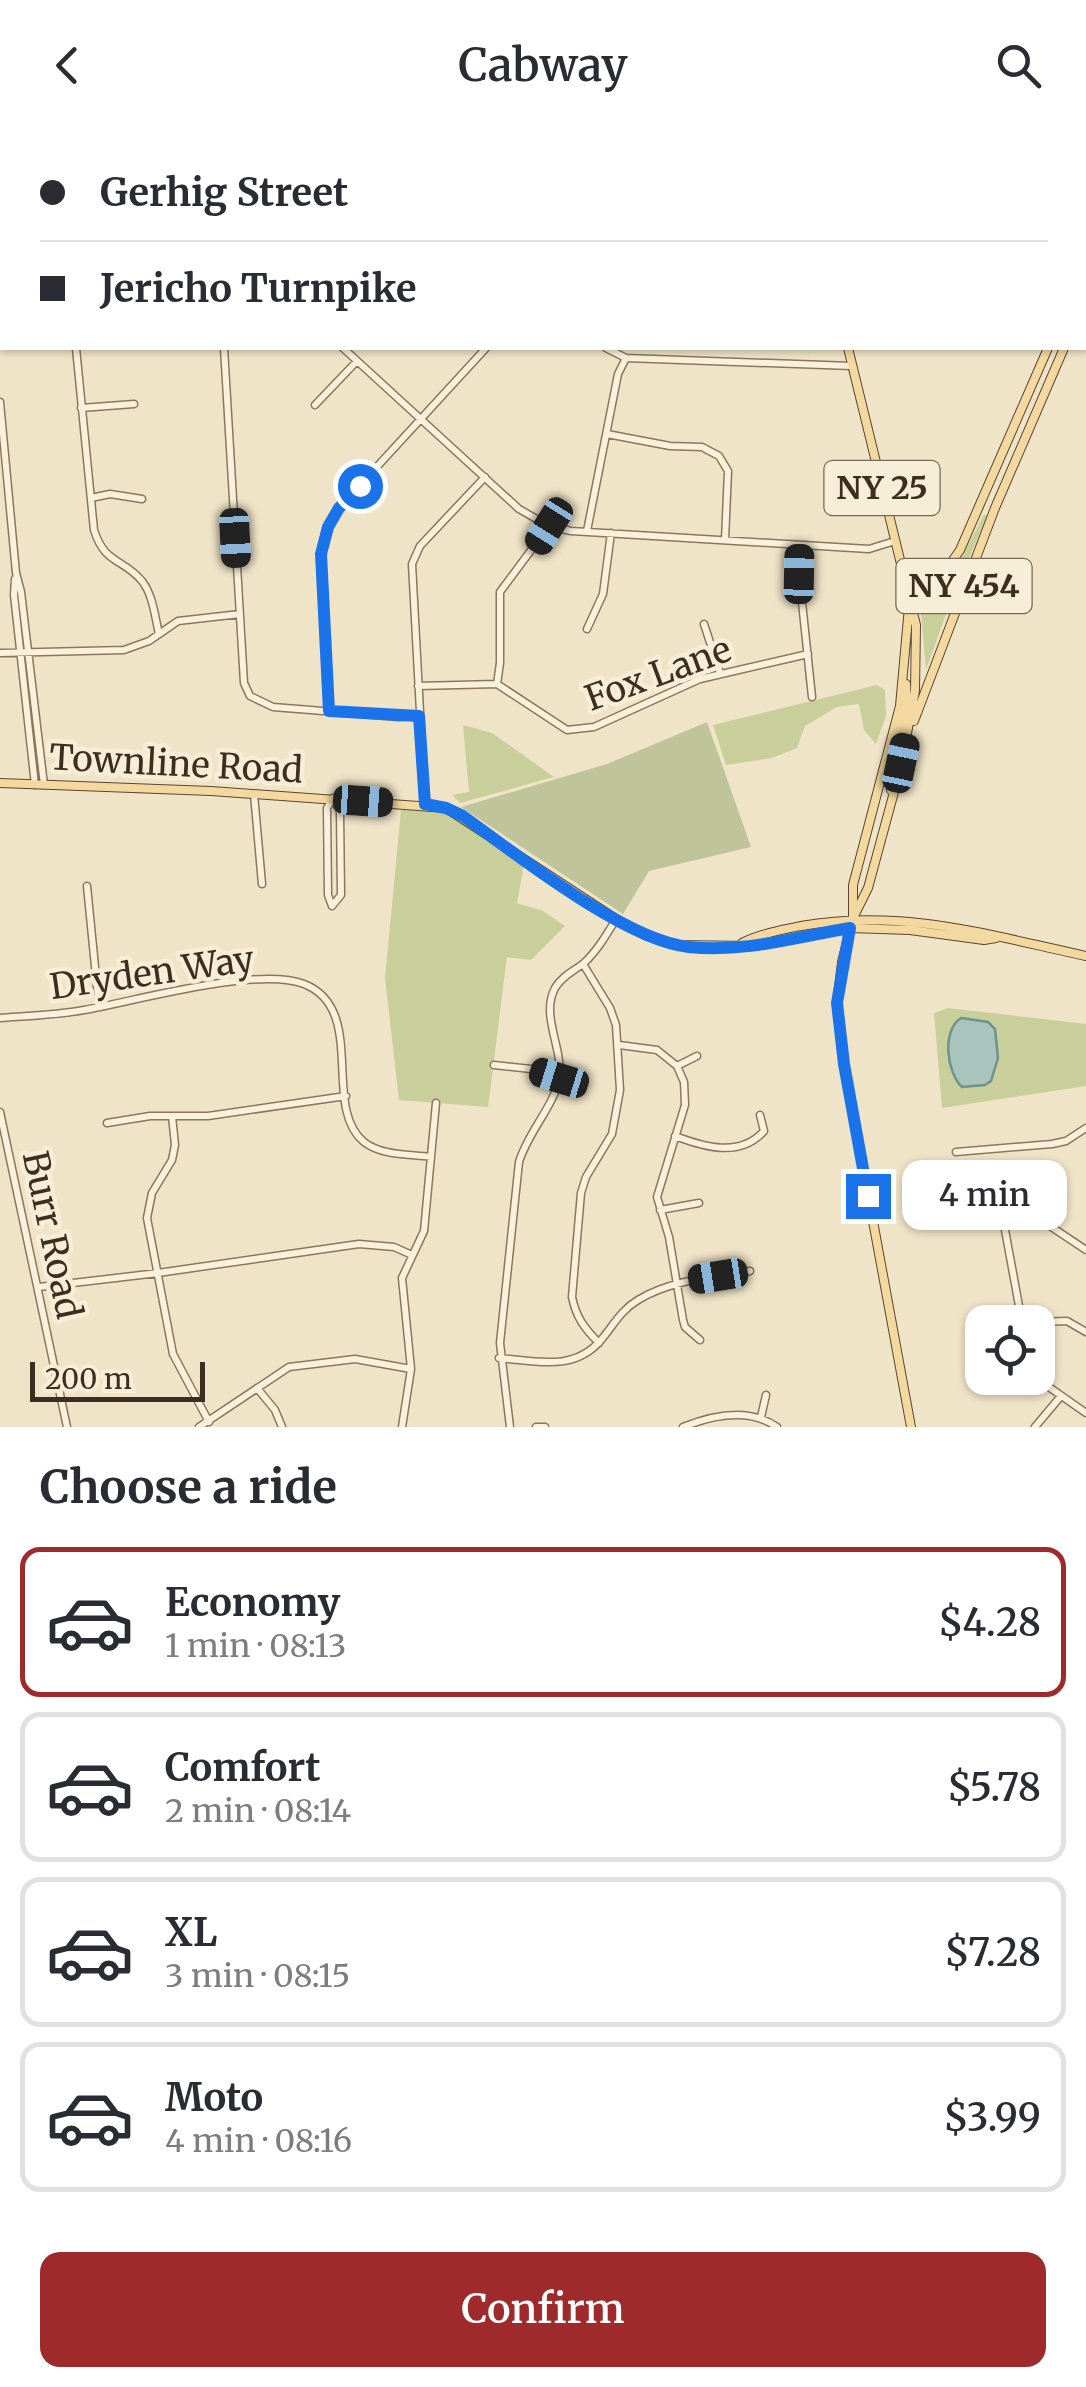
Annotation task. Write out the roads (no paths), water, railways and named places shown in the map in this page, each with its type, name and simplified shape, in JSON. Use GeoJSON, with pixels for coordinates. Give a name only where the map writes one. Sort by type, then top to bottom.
{"type":"FeatureCollection","features":[{"type":"Feature","properties":{"kind":"main road","name":"NY 25"},"geometry":{"type":"LineString","coordinates":[[848,350],[916,625],[918,667],[901,763],[868,888],[850,928],[837,996],[838,1021],[911,1427]]}},
{"type":"Feature","properties":{"kind":"main road","name":"NY 454"},"geometry":{"type":"LineString","coordinates":[[910,602],[953,560],[972,526],[1047,350]]}},
{"type":"Feature","properties":{"kind":"main road","name":"NY 454"},"geometry":{"type":"LineString","coordinates":[[906,739],[995,508],[1063,350]]}},
{"type":"Feature","properties":{"kind":"main road"},"geometry":{"type":"LineString","coordinates":[[903,571],[922,582],[938,578]]}},
{"type":"Feature","properties":{"kind":"main road","name":"NY 25"},"geometry":{"type":"LineString","coordinates":[[853,918],[853,885],[888,760],[904,672],[910,602]]}},
{"type":"Feature","properties":{"kind":"main road"},"geometry":{"type":"LineString","coordinates":[[901,763],[897,752],[907,709],[904,672]]}},
{"type":"Feature","properties":{"kind":"main road"},"geometry":{"type":"LineString","coordinates":[[888,760],[892,796]]}},
{"type":"Feature","properties":{"kind":"main road"},"geometry":{"type":"LineString","coordinates":[[875,805],[888,808],[882,780]]}},
{"type":"Feature","properties":{"kind":"main road","name":"Townline Road"},"geometry":{"type":"LineString","coordinates":[[0,782],[332,798],[446,808],[616,920],[647,936],[675,945],[738,945]]}},
{"type":"Feature","properties":{"kind":"main road"},"geometry":{"type":"LineString","coordinates":[[738,945],[753,937],[853,918],[975,931],[1086,956]]}},
{"type":"Feature","properties":{"kind":"main road"},"geometry":{"type":"LineString","coordinates":[[738,945],[755,946],[850,928],[996,938]]}},
{"type":"Feature","properties":{"kind":"street"},"geometry":{"type":"LineString","coordinates":[[76,350],[98,544],[108,558],[140,578],[148,592],[159,634]]}},
{"type":"Feature","properties":{"kind":"street"},"geometry":{"type":"LineString","coordinates":[[224,350],[244,683],[250,696],[273,707],[419,716]]}},
{"type":"Feature","properties":{"kind":"street"},"geometry":{"type":"LineString","coordinates":[[345,350],[519,509],[549,526],[870,549],[895,541]]}},
{"type":"Feature","properties":{"kind":"street"},"geometry":{"type":"LineString","coordinates":[[329,711],[321,554],[328,527],[339,508],[484,350]]}},
{"type":"Feature","properties":{"kind":"street"},"geometry":{"type":"LineString","coordinates":[[610,350],[626,358],[852,366]]}},
{"type":"Feature","properties":{"kind":"street"},"geometry":{"type":"LineString","coordinates":[[588,531],[618,374],[626,358]]}},
{"type":"Feature","properties":{"kind":"street"},"geometry":{"type":"LineString","coordinates":[[315,405],[358,361]]}},
{"type":"Feature","properties":{"kind":"street"},"geometry":{"type":"LineString","coordinates":[[0,402],[40,785]]}},
{"type":"Feature","properties":{"kind":"street"},"geometry":{"type":"LineString","coordinates":[[81,408],[134,404]]}},
{"type":"Feature","properties":{"kind":"street"},"geometry":{"type":"LineString","coordinates":[[607,434],[670,446],[702,447],[719,456],[728,471],[725,540]]}},
{"type":"Feature","properties":{"kind":"street"},"geometry":{"type":"LineString","coordinates":[[425,804],[412,564],[420,546],[485,477]]}},
{"type":"Feature","properties":{"kind":"street"},"geometry":{"type":"LineString","coordinates":[[91,498],[110,494],[142,499]]}},
{"type":"Feature","properties":{"kind":"street"},"geometry":{"type":"LineString","coordinates":[[418,686],[497,684],[500,592],[549,526]]}},
{"type":"Feature","properties":{"kind":"street"},"geometry":{"type":"LineString","coordinates":[[587,629],[603,594],[611,533]]}},
{"type":"Feature","properties":{"kind":"street"},"geometry":{"type":"LineString","coordinates":[[800,544],[799,574],[812,697]]}},
{"type":"Feature","properties":{"kind":"street"},"geometry":{"type":"LineString","coordinates":[[0,652],[124,650],[178,621],[240,614]]}},
{"type":"Feature","properties":{"kind":"street"},"geometry":{"type":"LineString","coordinates":[[704,624],[720,672]]}},
{"type":"Feature","properties":{"kind":"street","name":"Fox Lane"},"geometry":{"type":"LineString","coordinates":[[497,684],[567,730],[580,730],[720,672],[808,654]]}},
{"type":"Feature","properties":{"kind":"street"},"geometry":{"type":"LineString","coordinates":[[254,794],[262,884]]}},
{"type":"Feature","properties":{"kind":"street"},"geometry":{"type":"LineString","coordinates":[[332,798],[340,810],[341,895],[332,906],[328,895],[327,808],[332,798]]}},
{"type":"Feature","properties":{"kind":"street"},"geometry":{"type":"LineString","coordinates":[[87,886],[98,1008]]}},
{"type":"Feature","properties":{"kind":"street"},"geometry":{"type":"LineString","coordinates":[[510,1427],[500,1358],[519,1162],[527,1137],[551,1100],[559,1078],[550,1002],[558,984],[583,964],[616,920]]}},
{"type":"Feature","properties":{"kind":"street"},"geometry":{"type":"LineString","coordinates":[[583,964],[610,1008],[619,1045],[617,1122],[581,1193],[572,1296],[584,1328],[599,1343]]}},
{"type":"Feature","properties":{"kind":"street","name":"Dryden Way"},"geometry":{"type":"LineString","coordinates":[[0,1018],[98,1008],[238,981],[292,980],[308,985],[321,995],[335,1017],[352,1124],[364,1141],[392,1152],[431,1157]]}},
{"type":"Feature","properties":{"kind":"street"},"geometry":{"type":"LineString","coordinates":[[619,1045],[657,1050],[676,1066],[686,1094],[660,1180],[660,1210],[669,1237],[685,1328],[700,1340]]}},
{"type":"Feature","properties":{"kind":"street"},"geometry":{"type":"LineString","coordinates":[[676,1066],[697,1056]]}},
{"type":"Feature","properties":{"kind":"street"},"geometry":{"type":"LineString","coordinates":[[494,1064],[559,1078]]}},
{"type":"Feature","properties":{"kind":"street"},"geometry":{"type":"LineString","coordinates":[[107,1122],[135,1116],[208,1116],[346,1096]]}},
{"type":"Feature","properties":{"kind":"street"},"geometry":{"type":"LineString","coordinates":[[402,1427],[411,1369],[402,1278],[424,1231],[436,1102]]}},
{"type":"Feature","properties":{"kind":"street","name":"Burr Road"},"geometry":{"type":"LineString","coordinates":[[0,1112],[67,1427]]}},
{"type":"Feature","properties":{"kind":"street"},"geometry":{"type":"LineString","coordinates":[[676,1136],[710,1148],[734,1147],[751,1142],[764,1132],[760,1115]]}},
{"type":"Feature","properties":{"kind":"street"},"geometry":{"type":"LineString","coordinates":[[172,1116],[172,1160],[152,1192],[147,1218],[173,1354],[209,1422]]}},
{"type":"Feature","properties":{"kind":"street"},"geometry":{"type":"LineString","coordinates":[[956,1152],[1052,1144],[1066,1141],[1086,1128]]}},
{"type":"Feature","properties":{"kind":"street"},"geometry":{"type":"LineString","coordinates":[[998,1192],[1019,1305]]}},
{"type":"Feature","properties":{"kind":"street"},"geometry":{"type":"LineString","coordinates":[[660,1210],[699,1203]]}},
{"type":"Feature","properties":{"kind":"street"},"geometry":{"type":"LineString","coordinates":[[1004,1220],[1038,1218],[1086,1250]]}},
{"type":"Feature","properties":{"kind":"street"},"geometry":{"type":"LineString","coordinates":[[39,1286],[359,1244],[394,1248],[412,1255]]}},
{"type":"Feature","properties":{"kind":"street"},"geometry":{"type":"LineString","coordinates":[[500,1358],[560,1363],[575,1360],[599,1343],[631,1304],[676,1284],[750,1271]]}},
{"type":"Feature","properties":{"kind":"street"},"geometry":{"type":"LineString","coordinates":[[1055,1321],[1067,1321],[1086,1332]]}},
{"type":"Feature","properties":{"kind":"street"},"geometry":{"type":"LineString","coordinates":[[199,1427],[288,1367],[355,1359],[411,1369]]}},
{"type":"Feature","properties":{"kind":"street"},"geometry":{"type":"LineString","coordinates":[[256,1388],[282,1427]]}},
{"type":"Feature","properties":{"kind":"street"},"geometry":{"type":"LineString","coordinates":[[1055,1392],[1086,1413]]}},
{"type":"Feature","properties":{"kind":"street"},"geometry":{"type":"LineString","coordinates":[[760,1418],[766,1395]]}},
{"type":"Feature","properties":{"kind":"street"},"geometry":{"type":"LineString","coordinates":[[1035,1427],[1060,1396]]}},
{"type":"Feature","properties":{"kind":"street"},"geometry":{"type":"LineString","coordinates":[[684,1427],[709,1418],[760,1418],[777,1427]]}},
{"type":"Feature","properties":{"kind":"street"},"geometry":{"type":"LineString","coordinates":[[536,1427],[545,1427]]}},
{"type":"Feature","properties":{"kind":"water"},"geometry":{"type":"Polygon","coordinates":[[[961,1018],[988,1022],[995,1029],[998,1058],[991,1081],[985,1085],[962,1087],[953,1072],[949,1042],[961,1018]]]}}]}
